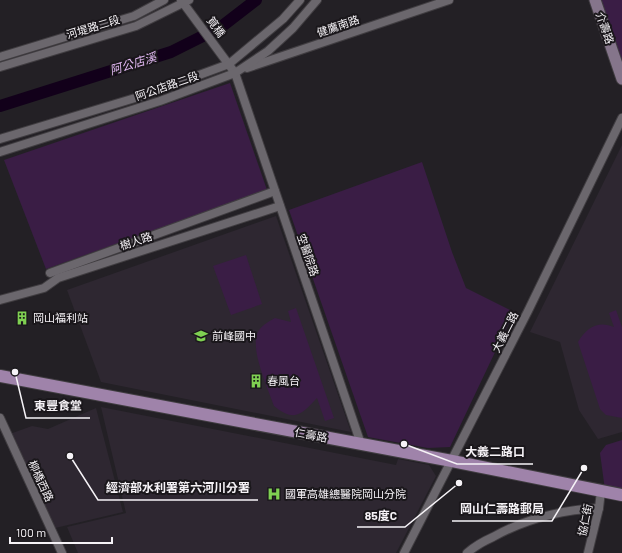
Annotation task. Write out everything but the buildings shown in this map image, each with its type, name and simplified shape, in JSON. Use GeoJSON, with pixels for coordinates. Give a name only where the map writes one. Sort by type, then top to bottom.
{"type":"FeatureCollection","features":[{"type":"Feature","properties":{"kind":"main road","name":"介壽路"},"geometry":{"type":"LineString","coordinates":[[595,0],[622,79]]}},
{"type":"Feature","properties":{"kind":"main road","name":"仁壽路"},"geometry":{"type":"LineString","coordinates":[[0,376],[452,461],[622,495]]}},
{"type":"Feature","properties":{"kind":"street","name":"河堤路二段"},"geometry":{"type":"LineString","coordinates":[[0,57],[134,16],[164,0]]}},
{"type":"Feature","properties":{"kind":"street","name":"阿公店路二段"},"geometry":{"type":"LineString","coordinates":[[0,139],[145,96],[229,64],[283,19],[300,0]]}},
{"type":"Feature","properties":{"kind":"street","name":"阿公店路二段"},"geometry":{"type":"LineString","coordinates":[[0,150],[69,131],[160,101],[235,72],[268,51],[293,28],[317,0]]}},
{"type":"Feature","properties":{"kind":"street","name":"健鷹南路"},"geometry":{"type":"LineString","coordinates":[[235,72],[449,0]]}},
{"type":"Feature","properties":{"kind":"street","name":"河堤路二段"},"geometry":{"type":"LineString","coordinates":[[0,67],[136,26],[185,1]]}},
{"type":"Feature","properties":{"kind":"street","name":"筧橋"},"geometry":{"type":"LineString","coordinates":[[185,1],[235,72]]}},
{"type":"Feature","properties":{"kind":"street","name":"空醫院路"},"geometry":{"type":"LineString","coordinates":[[235,72],[361,444]]}},
{"type":"Feature","properties":{"kind":"street","name":"大義二路"},"geometry":{"type":"LineString","coordinates":[[404,553],[452,461],[622,118]]}},
{"type":"Feature","properties":{"kind":"street"},"geometry":{"type":"LineString","coordinates":[[66,120],[69,131]]}},
{"type":"Feature","properties":{"kind":"street"},"geometry":{"type":"LineString","coordinates":[[50,273],[275,191]]}},
{"type":"Feature","properties":{"kind":"street","name":"樹人路"},"geometry":{"type":"LineString","coordinates":[[0,300],[44,288],[58,278],[280,206]]}},
{"type":"Feature","properties":{"kind":"street"},"geometry":{"type":"LineString","coordinates":[[167,230],[171,242]]}},
{"type":"Feature","properties":{"kind":"street","name":"柳橋西路"},"geometry":{"type":"LineString","coordinates":[[0,418],[62,553]]}},
{"type":"Feature","properties":{"kind":"street","name":"協仁街"},"geometry":{"type":"LineString","coordinates":[[588,553],[599,508],[601,491]]}},
{"type":"Feature","properties":{"kind":"street"},"geometry":{"type":"LineString","coordinates":[[467,553],[514,526],[538,517],[576,509],[599,508]]}},
{"type":"Feature","properties":{"kind":"shaded area"},"geometry":{"type":"Polygon","coordinates":[[[601,0],[622,0],[622,62],[601,0]]]}},
{"type":"Feature","properties":{"kind":"shaded area"},"geometry":{"type":"Polygon","coordinates":[[[230,83],[267,190],[46,269],[4,160],[230,83]]]}},
{"type":"Feature","properties":{"kind":"shaded area"},"geometry":{"type":"Polygon","coordinates":[[[622,145],[622,432],[598,439],[579,410],[560,342],[530,332],[622,145]]]}},
{"type":"Feature","properties":{"kind":"shaded area"},"geometry":{"type":"Polygon","coordinates":[[[422,162],[452,252],[466,288],[514,312],[450,447],[428,448],[368,437],[289,210],[422,162]]]}},
{"type":"Feature","properties":{"kind":"shaded area","name":"前峰國中"},"geometry":{"type":"Polygon","coordinates":[[[276,216],[351,432],[101,382],[67,290],[276,216]]]}},
{"type":"Feature","properties":{"kind":"shaded area"},"geometry":{"type":"Polygon","coordinates":[[[246,255],[262,304],[231,315],[213,266],[246,255]]]}},
{"type":"Feature","properties":{"kind":"shaded area"},"geometry":{"type":"Polygon","coordinates":[[[296,308],[334,418],[325,421],[317,398],[302,412],[293,415],[287,414],[274,406],[258,360],[256,342],[257,334],[260,329],[264,324],[275,318],[291,322],[288,311],[296,308]]]}},
{"type":"Feature","properties":{"kind":"shaded area"},"geometry":{"type":"Polygon","coordinates":[[[616,310],[622,327],[622,418],[606,415],[600,409],[578,342],[589,329],[593,327],[603,324],[614,327],[609,313],[616,310]]]}},
{"type":"Feature","properties":{"kind":"shaded area","name":"國軍高雄總醫院岡山分院"},"geometry":{"type":"Polygon","coordinates":[[[101,407],[396,465],[398,459],[429,465],[436,476],[396,553],[78,553],[67,527],[126,513],[101,407]]]}},
{"type":"Feature","properties":{"kind":"shaded area"},"geometry":{"type":"Polygon","coordinates":[[[96,408],[123,512],[51,529],[7,435],[32,426],[48,429],[96,408]]]}},
{"type":"Feature","properties":{"kind":"shaded area"},"geometry":{"type":"Polygon","coordinates":[[[622,440],[622,494],[605,490],[600,453],[606,445],[622,440]]]}},
{"type":"Feature","properties":{"kind":"waterway","name":"阿公店溪"},"geometry":{"type":"LineString","coordinates":[[0,106],[171,52],[221,27],[256,0]]}},
{"type":"Feature","properties":{"kind":"place","name":"岡山福利站"},"geometry":{"type":"Point","coordinates":[22,318]}},
{"type":"Feature","properties":{"kind":"place","name":"前峰國中"},"geometry":{"type":"Point","coordinates":[201,336]}},
{"type":"Feature","properties":{"kind":"place","name":"東豐食堂"},"geometry":{"type":"Point","coordinates":[15,372]}},
{"type":"Feature","properties":{"kind":"place","name":"春風台"},"geometry":{"type":"Point","coordinates":[256,381]}},
{"type":"Feature","properties":{"kind":"place","name":"大義二路口"},"geometry":{"type":"Point","coordinates":[404,444]}},
{"type":"Feature","properties":{"kind":"place","name":"經濟部水利署第六河川分署"},"geometry":{"type":"Point","coordinates":[70,456]}},
{"type":"Feature","properties":{"kind":"place","name":"岡山仁壽路郵局"},"geometry":{"type":"Point","coordinates":[584,468]}},
{"type":"Feature","properties":{"kind":"place","name":"85度C"},"geometry":{"type":"Point","coordinates":[459,483]}},
{"type":"Feature","properties":{"kind":"place","name":"國軍高雄總醫院岡山分院"},"geometry":{"type":"Point","coordinates":[274,494]}}]}
